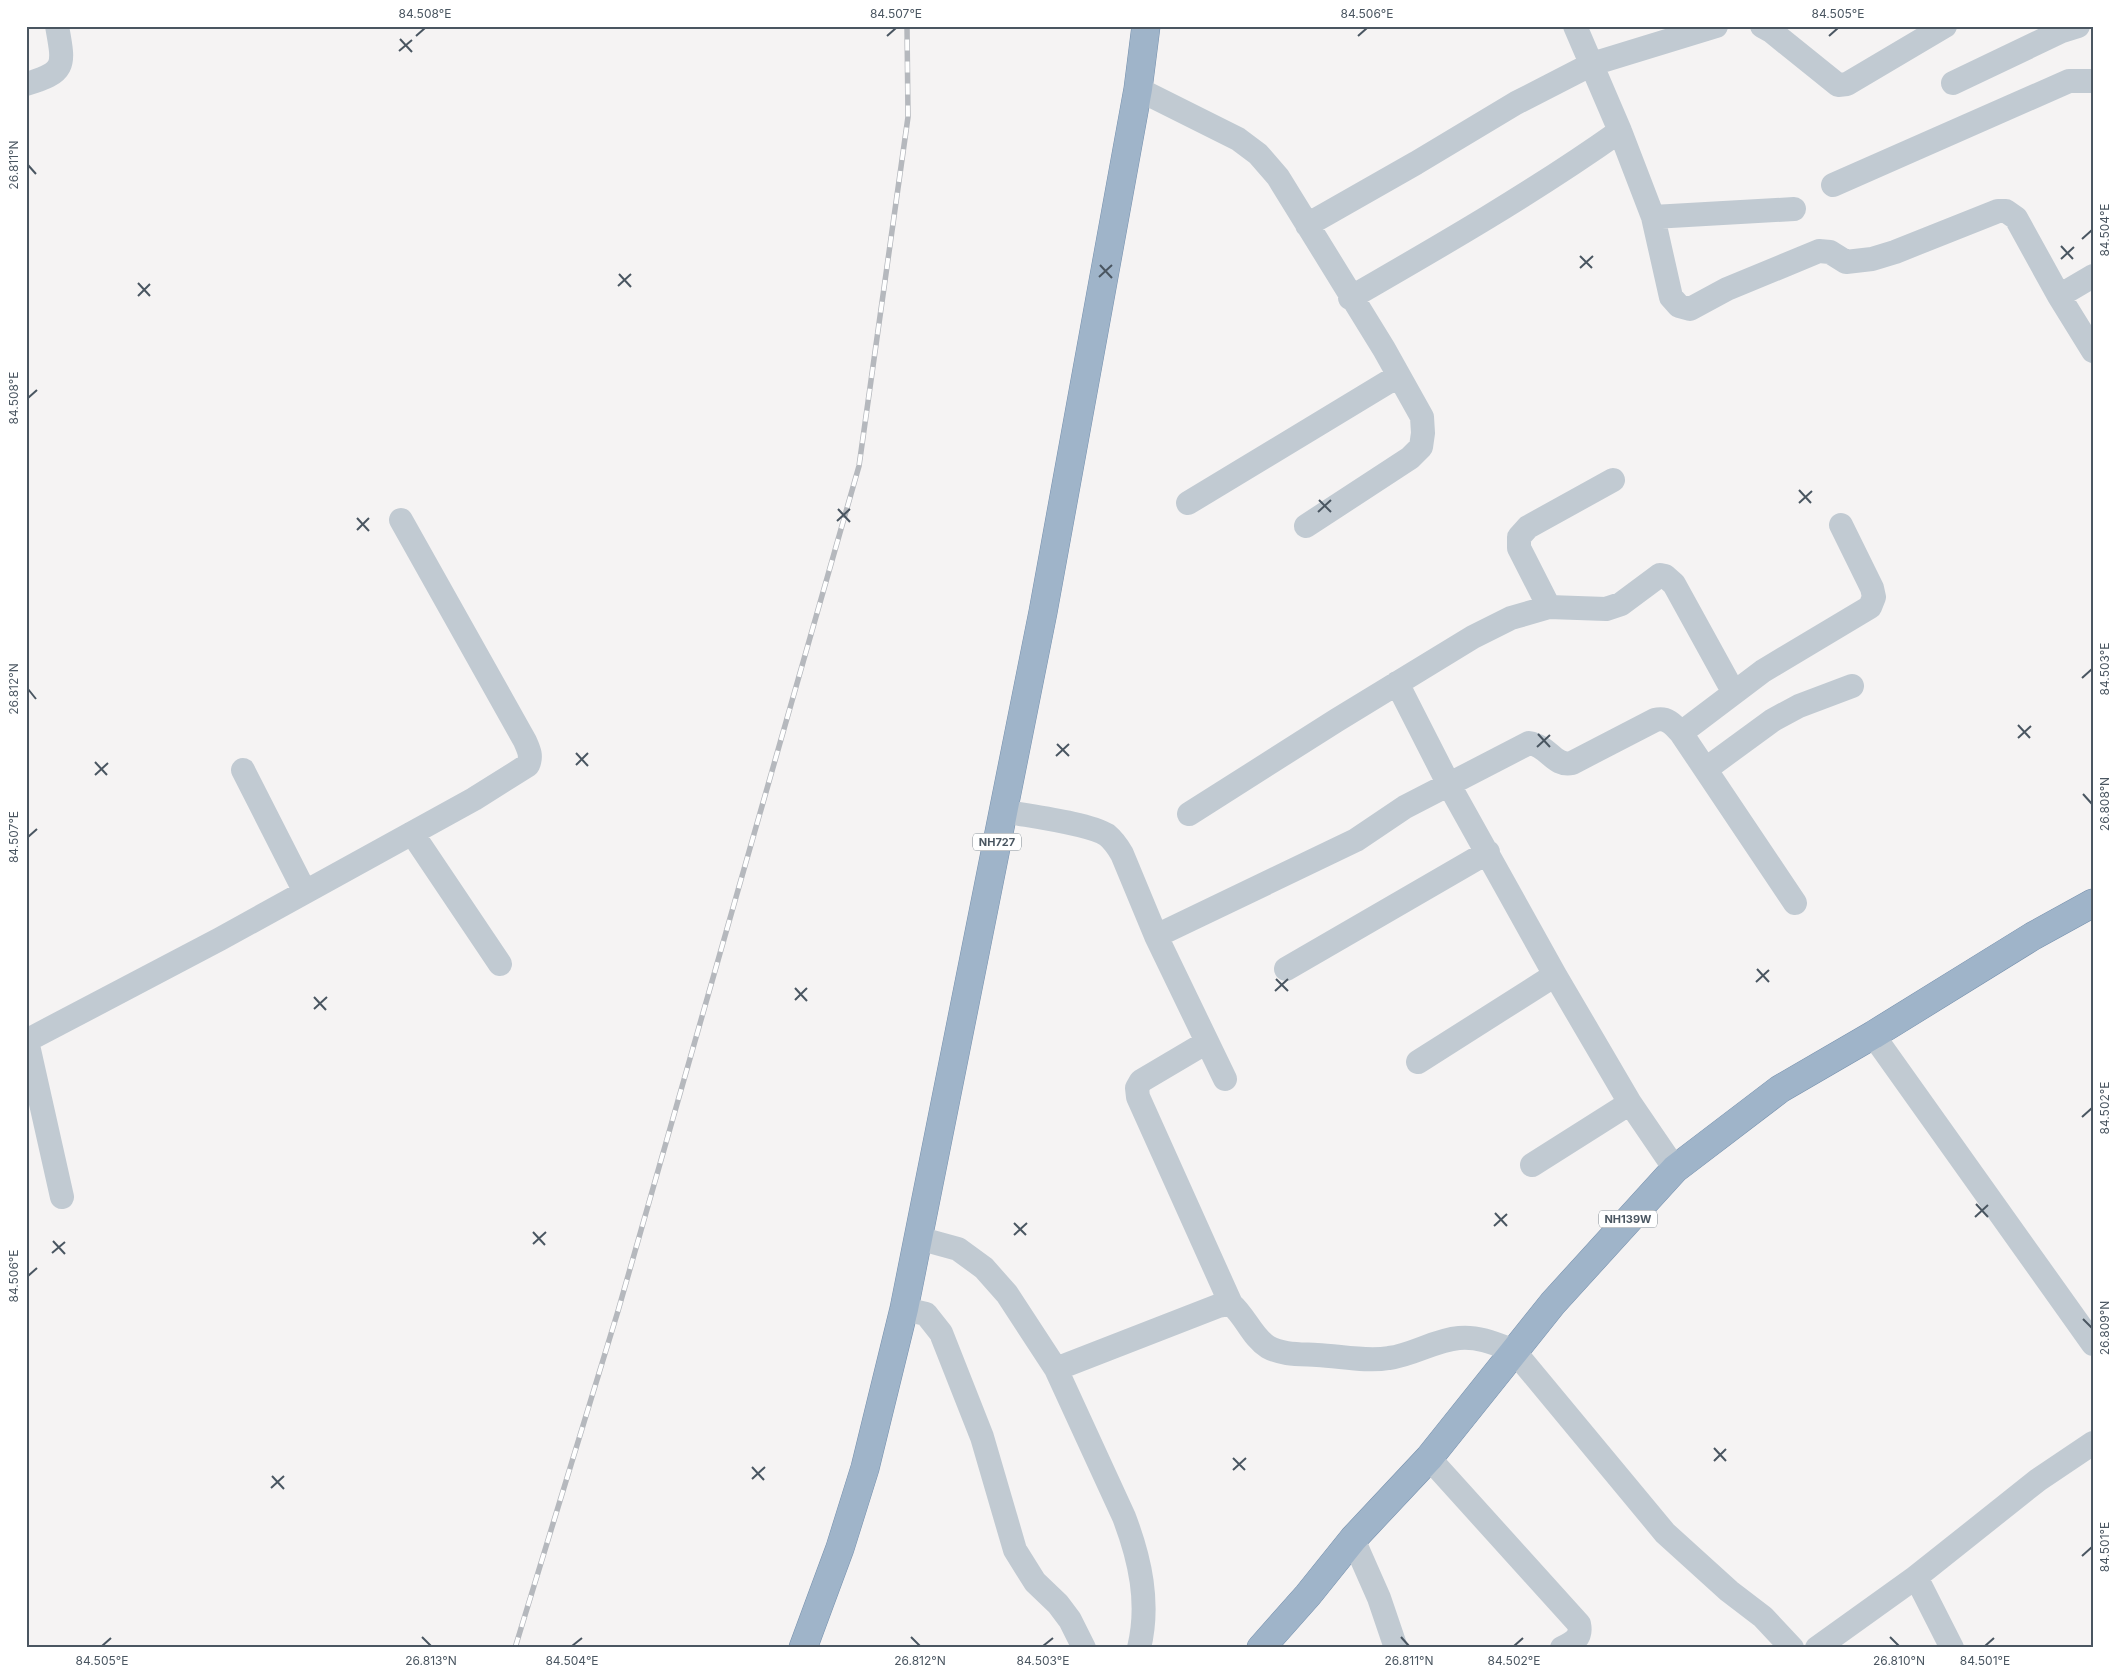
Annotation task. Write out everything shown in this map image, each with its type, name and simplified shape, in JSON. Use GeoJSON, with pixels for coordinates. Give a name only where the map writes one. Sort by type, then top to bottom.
{"type":"FeatureCollection","features":[{"type":"Feature","properties":{"kind":"highway","name":"NH727"},"geometry":{"type":"LineString","coordinates":[[803,1648],[840,1548],[865,1468],[904,1309],[1042,612],[1138,89],[1146,26]]}},
{"type":"Feature","properties":{"kind":"highway","name":"NH139W"},"geometry":{"type":"LineString","coordinates":[[1261,1648],[1308,1595],[1353,1539],[1429,1458],[1514,1351],[1596,1255],[1675,1169],[1780,1089],[2033,936],[2093,903]]}},
{"type":"Feature","properties":{"kind":"street"},"geometry":{"type":"LineString","coordinates":[[26,84],[53,74],[60,64],[62,56],[56,26]]}},
{"type":"Feature","properties":{"kind":"street"},"geometry":{"type":"LineString","coordinates":[[1575,26],[1654,217],[1671,297],[1674,303],[1684,309],[1690,309],[1727,289],[1819,251],[1830,252],[1851,263],[1872,259],[1895,252],[1998,210],[2006,211],[2016,218],[2059,296],[2093,350]]}},
{"type":"Feature","properties":{"kind":"street"},"geometry":{"type":"LineString","coordinates":[[1307,225],[1516,103],[1592,64],[1716,26]]}},
{"type":"Feature","properties":{"kind":"street"},"geometry":{"type":"LineString","coordinates":[[1762,26],[1838,84],[1848,84],[1945,26]]}},
{"type":"Feature","properties":{"kind":"street"},"geometry":{"type":"LineString","coordinates":[[1953,83],[2062,31],[2078,26]]}},
{"type":"Feature","properties":{"kind":"street"},"geometry":{"type":"LineString","coordinates":[[1833,184],[2069,81],[2093,82]]}},
{"type":"Feature","properties":{"kind":"street"},"geometry":{"type":"LineString","coordinates":[[1138,89],[1238,139],[1258,154],[1278,178],[1350,298],[1384,350],[1422,417],[1423,433],[1420,447],[1410,458],[1306,526]]}},
{"type":"Feature","properties":{"kind":"street"},"geometry":{"type":"LineString","coordinates":[[1350,298],[1481,222],[1567,169],[1620,131]]}},
{"type":"Feature","properties":{"kind":"street"},"geometry":{"type":"LineString","coordinates":[[1654,217],[1794,209]]}},
{"type":"Feature","properties":{"kind":"street"},"geometry":{"type":"LineString","coordinates":[[2059,296],[2093,276]]}},
{"type":"Feature","properties":{"kind":"street"},"geometry":{"type":"LineString","coordinates":[[1188,503],[1398,376]]}},
{"type":"Feature","properties":{"kind":"street"},"geometry":{"type":"LineString","coordinates":[[1549,607],[1519,548],[1519,537],[1528,528],[1614,480]]}},
{"type":"Feature","properties":{"kind":"street"},"geometry":{"type":"LineString","coordinates":[[62,1197],[26,1041],[412,833],[520,771],[530,760],[525,741],[401,520]]}},
{"type":"Feature","properties":{"kind":"street"},"geometry":{"type":"LineString","coordinates":[[1681,733],[1763,671],[1870,607],[1874,597],[1872,588],[1841,525]]}},
{"type":"Feature","properties":{"kind":"street"},"geometry":{"type":"LineString","coordinates":[[1189,814],[1473,637],[1511,618],[1549,607],[1606,609],[1621,604],[1654,578],[1665,576],[1674,584],[1734,693]]}},
{"type":"Feature","properties":{"kind":"street"},"geometry":{"type":"LineString","coordinates":[[1397,683],[1448,783],[1555,975],[1630,1103],[1675,1169]]}},
{"type":"Feature","properties":{"kind":"street"},"geometry":{"type":"LineString","coordinates":[[1706,769],[1773,720],[1799,706],[1852,686]]}},
{"type":"Feature","properties":{"kind":"street"},"geometry":{"type":"LineString","coordinates":[[1156,936],[1356,840],[1390,815],[1448,783],[1529,743],[1541,746],[1559,762],[1566,765],[1662,718],[1681,733],[1795,903]]}},
{"type":"Feature","properties":{"kind":"street"},"geometry":{"type":"LineString","coordinates":[[243,770],[305,892]]}},
{"type":"Feature","properties":{"kind":"street"},"geometry":{"type":"LineString","coordinates":[[1003,811],[1088,827],[1108,836],[1122,854],[1156,936],[1225,1079]]}},
{"type":"Feature","properties":{"kind":"street"},"geometry":{"type":"LineString","coordinates":[[412,833],[500,964]]}},
{"type":"Feature","properties":{"kind":"street"},"geometry":{"type":"LineString","coordinates":[[1286,969],[1488,852]]}},
{"type":"Feature","properties":{"kind":"street"},"geometry":{"type":"LineString","coordinates":[[1418,1062],[1555,975]]}},
{"type":"Feature","properties":{"kind":"street"},"geometry":{"type":"LineString","coordinates":[[1872,1035],[2091,1339]]}},
{"type":"Feature","properties":{"kind":"street"},"geometry":{"type":"LineString","coordinates":[[1207,1042],[1141,1081],[1137,1088],[1138,1096],[1231,1304],[1239,1311],[1259,1341],[1270,1348],[1286,1353],[1370,1359],[1390,1358],[1458,1338],[1478,1338],[1514,1351],[1665,1533],[1729,1591],[1763,1617],[1792,1648]]}},
{"type":"Feature","properties":{"kind":"street"},"geometry":{"type":"LineString","coordinates":[[1532,1165],[1630,1103]]}},
{"type":"Feature","properties":{"kind":"street"},"geometry":{"type":"LineString","coordinates":[[918,1238],[958,1249],[984,1268],[1007,1294],[1056,1369],[1124,1517],[1133,1541],[1140,1567],[1144,1602],[1144,1630],[1139,1648]]}},
{"type":"Feature","properties":{"kind":"street"},"geometry":{"type":"LineString","coordinates":[[1056,1369],[1218,1306],[1231,1304]]}},
{"type":"Feature","properties":{"kind":"street"},"geometry":{"type":"LineString","coordinates":[[904,1309],[926,1314],[940,1333],[982,1437],[1015,1550],[1035,1582],[1058,1604],[1070,1620],[1084,1648]]}},
{"type":"Feature","properties":{"kind":"street"},"geometry":{"type":"LineString","coordinates":[[1817,1648],[1845,1640],[1916,1577],[2038,1480],[2093,1444]]}},
{"type":"Feature","properties":{"kind":"street"},"geometry":{"type":"LineString","coordinates":[[1429,1458],[1579,1624],[1580,1632],[1578,1638],[1562,1648]]}},
{"type":"Feature","properties":{"kind":"street"},"geometry":{"type":"LineString","coordinates":[[1353,1539],[1379,1598],[1396,1648]]}},
{"type":"Feature","properties":{"kind":"street"},"geometry":{"type":"LineString","coordinates":[[1916,1577],[1952,1648]]}},
{"type":"Feature","properties":{"kind":"railway"},"geometry":{"type":"LineString","coordinates":[[515,1648],[618,1311],[859,466],[908,117],[907,26]]}}]}
